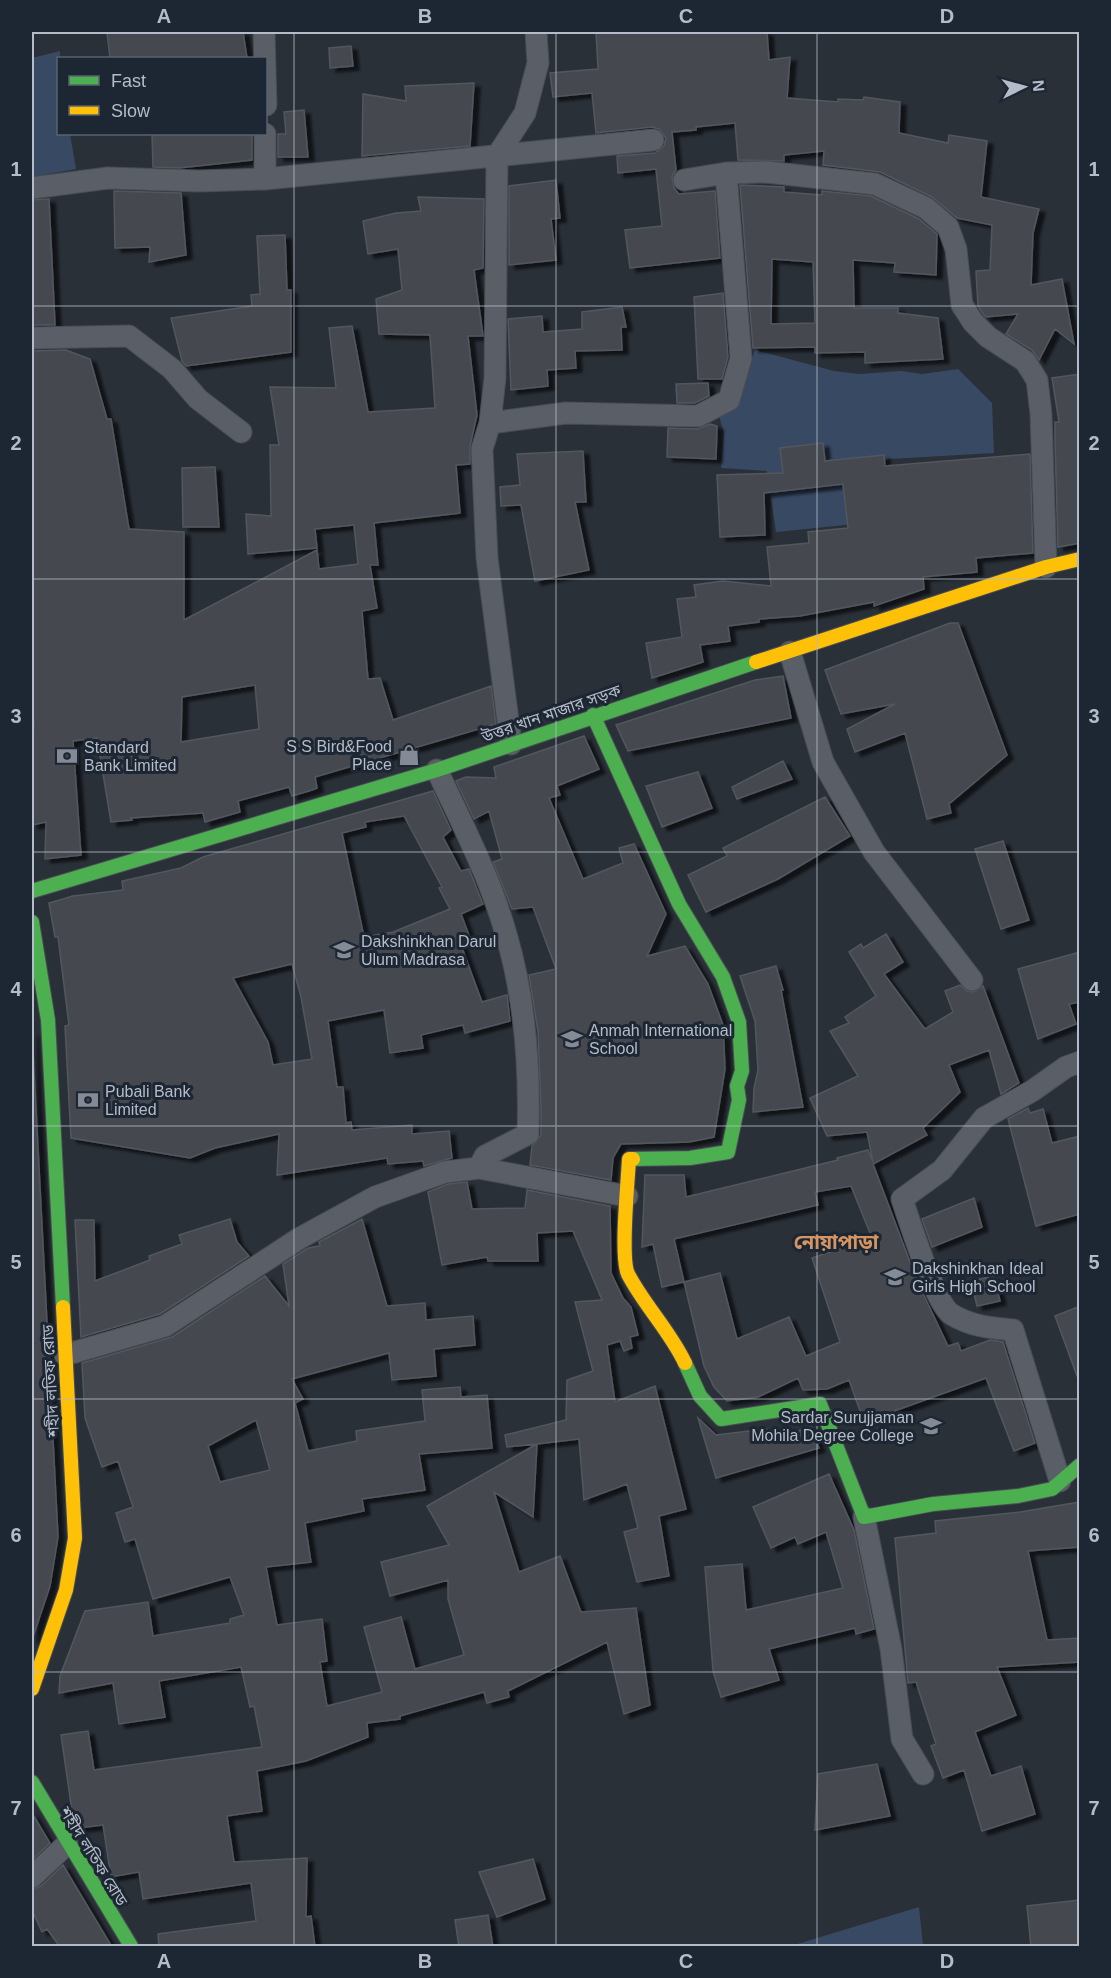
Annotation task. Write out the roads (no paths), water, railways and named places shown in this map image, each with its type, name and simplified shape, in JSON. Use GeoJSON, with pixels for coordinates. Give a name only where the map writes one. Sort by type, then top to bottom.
{"type":"FeatureCollection","features":[{"type":"Feature","properties":{"kind":"street"},"geometry":{"type":"LineString","coordinates":[[264,32],[265,57]]}},
{"type":"Feature","properties":{"kind":"street"},"geometry":{"type":"LineString","coordinates":[[511,744],[485,536],[482,449],[490,423],[495,378],[497,156],[525,112],[538,63],[537,32]]}},
{"type":"Feature","properties":{"kind":"street"},"geometry":{"type":"LineString","coordinates":[[265,135],[265,179]]}},
{"type":"Feature","properties":{"kind":"street"},"geometry":{"type":"LineString","coordinates":[[32,188],[108,178],[199,181],[265,179],[653,140]]}},
{"type":"Feature","properties":{"kind":"street"},"geometry":{"type":"LineString","coordinates":[[684,180],[726,173],[767,171],[875,184],[926,208],[948,227],[956,249],[962,305],[973,322],[988,337],[1025,361],[1037,380],[1041,414],[1046,567]]}},
{"type":"Feature","properties":{"kind":"street"},"geometry":{"type":"LineString","coordinates":[[490,423],[566,413],[698,416],[729,400],[741,358],[726,173]]}},
{"type":"Feature","properties":{"kind":"street"},"geometry":{"type":"LineString","coordinates":[[32,338],[129,336],[172,369],[198,399],[241,432]]}},
{"type":"Feature","properties":{"kind":"street","name":"উত্তর খান মাজার সড়ক"},"geometry":{"type":"LineString","coordinates":[[32,891],[437,770],[593,715],[1046,567],[1080,559]]}},
{"type":"Feature","properties":{"kind":"street"},"geometry":{"type":"LineString","coordinates":[[790,652],[823,762],[873,852],[972,980]]}},
{"type":"Feature","properties":{"kind":"street"},"geometry":{"type":"LineString","coordinates":[[593,715],[679,904],[723,977],[739,1022],[742,1056],[742,1071],[737,1086],[740,1100],[728,1152],[690,1158],[629,1159],[625,1232],[627,1272],[675,1342],[700,1396],[721,1419],[820,1404],[864,1516],[891,1649],[902,1739],[923,1774]]}},
{"type":"Feature","properties":{"kind":"street"},"geometry":{"type":"LineString","coordinates":[[437,770],[482,868],[506,935],[529,1074],[528,1134],[485,1156],[479,1168]]}},
{"type":"Feature","properties":{"kind":"street","name":"শহীদ লতিফ রোড"},"geometry":{"type":"LineString","coordinates":[[32,922],[65,1355],[75,1538],[66,1590],[32,1689]]}},
{"type":"Feature","properties":{"kind":"street"},"geometry":{"type":"LineString","coordinates":[[1060,1481],[1013,1330],[979,1327],[949,1312],[920,1254],[902,1199],[942,1170],[984,1118],[1032,1091],[1066,1067],[1080,1062]]}},
{"type":"Feature","properties":{"kind":"street"},"geometry":{"type":"LineString","coordinates":[[65,1355],[165,1326],[300,1238],[375,1197],[445,1172],[479,1168],[627,1196]]}},
{"type":"Feature","properties":{"kind":"street"},"geometry":{"type":"LineString","coordinates":[[864,1516],[933,1504],[1017,1496],[1052,1490],[1080,1465]]}},
{"type":"Feature","properties":{"kind":"street","name":"শহীদ লতিফ রোড"},"geometry":{"type":"LineString","coordinates":[[32,1782],[67,1844],[131,1947]]}},
{"type":"Feature","properties":{"kind":"street"},"geometry":{"type":"LineString","coordinates":[[32,1877],[67,1844]]}},
{"type":"Feature","properties":{"kind":"water"},"geometry":{"type":"Polygon","coordinates":[[[60,51],[60,57],[57,57],[57,135],[70,135],[76,169],[32,177],[32,58],[60,51]]]}},
{"type":"Feature","properties":{"kind":"water"},"geometry":{"type":"Polygon","coordinates":[[[755,350],[834,371],[859,374],[901,371],[922,374],[958,369],[992,403],[994,453],[890,459],[854,470],[855,524],[776,532],[767,471],[721,468],[724,433],[717,409],[747,373],[755,350]]]}},
{"type":"Feature","properties":{"kind":"water"},"geometry":{"type":"Polygon","coordinates":[[[919,1907],[923,1946],[791,1946],[919,1907]]]}},
{"type":"Feature","properties":{"kind":"place","name":"S S Bird&Food Place"},"geometry":{"type":"Point","coordinates":[409,755]}},
{"type":"Feature","properties":{"kind":"place","name":"Standard Bank Limited"},"geometry":{"type":"Point","coordinates":[67,756]}},
{"type":"Feature","properties":{"kind":"place","name":"Dakshinkhan Darul Ulum Madrasa"},"geometry":{"type":"Point","coordinates":[344,950]}},
{"type":"Feature","properties":{"kind":"place","name":"Anmah International School"},"geometry":{"type":"Point","coordinates":[572,1039]}},
{"type":"Feature","properties":{"kind":"place","name":"Pubali Bank Limited"},"geometry":{"type":"Point","coordinates":[88,1100]}},
{"type":"Feature","properties":{"kind":"place","name":"Dakshinkhan Ideal Girls High School"},"geometry":{"type":"Point","coordinates":[895,1277]}},
{"type":"Feature","properties":{"kind":"place","name":"Sardar Surujjaman Mohila Degree College"},"geometry":{"type":"Point","coordinates":[931,1426]}},
{"type":"Feature","properties":{"kind":"district","name":"নোয়াপাড়া"},"geometry":{"type":"Point","coordinates":[836,1242]}}]}
